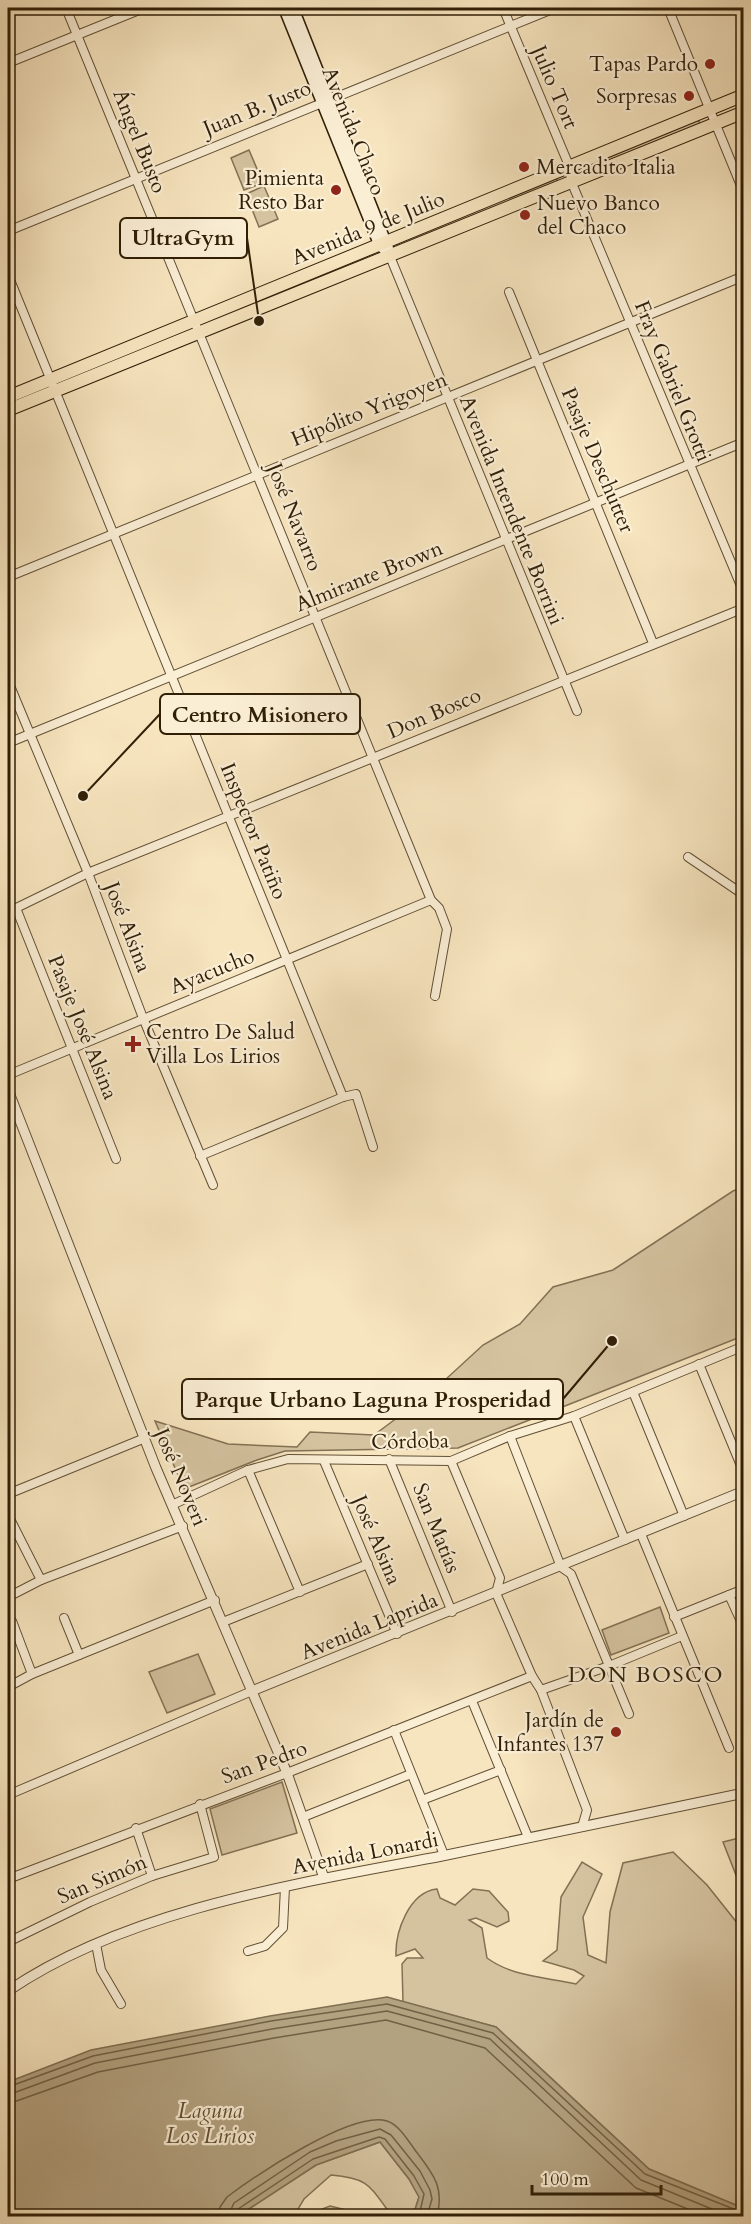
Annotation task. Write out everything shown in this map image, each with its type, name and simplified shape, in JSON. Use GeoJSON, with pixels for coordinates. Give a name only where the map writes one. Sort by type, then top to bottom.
{"type":"FeatureCollection","features":[{"type":"Feature","properties":{"kind":"main road","name":"Avenida Chaco"},"geometry":{"type":"LineString","coordinates":[[284,8],[326,100]]}},
{"type":"Feature","properties":{"kind":"main road","name":"Avenida Chaco"},"geometry":{"type":"LineString","coordinates":[[293,8],[326,100],[389,254]]}},
{"type":"Feature","properties":{"kind":"main road","name":"Avenida 9 de Julio"},"geometry":{"type":"LineString","coordinates":[[8,410],[53,385],[194,322],[744,95]]}},
{"type":"Feature","properties":{"kind":"main road","name":"Avenida 9 de Julio"},"geometry":{"type":"LineString","coordinates":[[8,397],[53,385],[200,334],[389,254],[744,112]]}},
{"type":"Feature","properties":{"kind":"street","name":"Ángel Busto"},"geometry":{"type":"LineString","coordinates":[[66,8],[194,322]]}},
{"type":"Feature","properties":{"kind":"street"},"geometry":{"type":"LineString","coordinates":[[8,63],[144,8]]}},
{"type":"Feature","properties":{"kind":"street","name":"Julio Tort"},"geometry":{"type":"LineString","coordinates":[[503,8],[570,168],[571,181]]}},
{"type":"Feature","properties":{"kind":"street","name":"Juan B. Justo"},"geometry":{"type":"LineString","coordinates":[[8,231],[135,177],[555,8]]}},
{"type":"Feature","properties":{"kind":"street"},"geometry":{"type":"LineString","coordinates":[[668,8],[744,193]]}},
{"type":"Feature","properties":{"kind":"street","name":"Fray Gabriel Grotti"},"geometry":{"type":"LineString","coordinates":[[571,181],[744,594]]}},
{"type":"Feature","properties":{"kind":"street","name":"Avenida Intendente Borrini"},"geometry":{"type":"LineString","coordinates":[[389,254],[577,711]]}},
{"type":"Feature","properties":{"kind":"street","name":"Inspector Patiño"},"geometry":{"type":"LineString","coordinates":[[8,275],[112,535],[343,1097]]}},
{"type":"Feature","properties":{"kind":"street","name":"Hipólito Yrigoyen"},"geometry":{"type":"LineString","coordinates":[[8,577],[744,276]]}},
{"type":"Feature","properties":{"kind":"street","name":"Pasaje Deschutter"},"geometry":{"type":"LineString","coordinates":[[509,292],[653,643]]}},
{"type":"Feature","properties":{"kind":"street","name":"José Navarro"},"geometry":{"type":"LineString","coordinates":[[194,322],[258,473],[431,900],[439,908],[447,929],[435,996]]}},
{"type":"Feature","properties":{"kind":"street","name":"Almirante Brown"},"geometry":{"type":"LineString","coordinates":[[8,743],[505,540],[596,500],[744,442]]}},
{"type":"Feature","properties":{"kind":"street","name":"Don Bosco"},"geometry":{"type":"LineString","coordinates":[[8,912],[88,873],[374,758],[562,679],[744,608]]}},
{"type":"Feature","properties":{"kind":"street","name":"José Alsina"},"geometry":{"type":"LineString","coordinates":[[8,681],[88,873],[143,1018],[213,1185]]}},
{"type":"Feature","properties":{"kind":"street"},"geometry":{"type":"LineString","coordinates":[[688,857],[744,895]]}},
{"type":"Feature","properties":{"kind":"street","name":"Ayacucho"},"geometry":{"type":"LineString","coordinates":[[8,1075],[431,900]]}},
{"type":"Feature","properties":{"kind":"street","name":"Pasaje José Alsina"},"geometry":{"type":"LineString","coordinates":[[16,908],[116,1159]]}},
{"type":"Feature","properties":{"kind":"street","name":"José Noveri"},"geometry":{"type":"LineString","coordinates":[[8,1090],[99,1326],[287,1773],[324,1878]]}},
{"type":"Feature","properties":{"kind":"street"},"geometry":{"type":"LineString","coordinates":[[200,1156],[343,1097],[356,1094],[373,1147]]}},
{"type":"Feature","properties":{"kind":"street","name":"Córdoba"},"geometry":{"type":"LineString","coordinates":[[174,1504],[248,1470],[288,1459],[451,1461],[510,1436],[574,1416],[744,1346]]}},
{"type":"Feature","properties":{"kind":"street"},"geometry":{"type":"LineString","coordinates":[[699,1364],[744,1473]]}},
{"type":"Feature","properties":{"kind":"street"},"geometry":{"type":"LineString","coordinates":[[633,1392],[684,1516]]}},
{"type":"Feature","properties":{"kind":"street"},"geometry":{"type":"LineString","coordinates":[[574,1416],[625,1540]]}},
{"type":"Feature","properties":{"kind":"street"},"geometry":{"type":"LineString","coordinates":[[510,1436],[561,1567],[571,1574],[629,1714]]}},
{"type":"Feature","properties":{"kind":"street"},"geometry":{"type":"LineString","coordinates":[[8,1494],[145,1438]]}},
{"type":"Feature","properties":{"kind":"street","name":"San Matías"},"geometry":{"type":"LineString","coordinates":[[389,1459],[452,1612]]}},
{"type":"Feature","properties":{"kind":"street","name":"José Alsina"},"geometry":{"type":"LineString","coordinates":[[324,1461],[397,1634]]}},
{"type":"Feature","properties":{"kind":"street"},"geometry":{"type":"LineString","coordinates":[[451,1461],[500,1578],[496,1593],[532,1676],[541,1690],[587,1810],[582,1827]]}},
{"type":"Feature","properties":{"kind":"street"},"geometry":{"type":"LineString","coordinates":[[248,1470],[300,1593]]}},
{"type":"Feature","properties":{"kind":"street","name":"Avenida Laprida"},"geometry":{"type":"LineString","coordinates":[[8,1795],[252,1692],[744,1491]]}},
{"type":"Feature","properties":{"kind":"street"},"geometry":{"type":"LineString","coordinates":[[8,1515],[41,1581]]}},
{"type":"Feature","properties":{"kind":"street"},"geometry":{"type":"LineString","coordinates":[[8,1597],[41,1581],[183,1526]]}},
{"type":"Feature","properties":{"kind":"street"},"geometry":{"type":"LineString","coordinates":[[641,1534],[729,1748]]}},
{"type":"Feature","properties":{"kind":"street"},"geometry":{"type":"LineString","coordinates":[[223,1622],[368,1564]]}},
{"type":"Feature","properties":{"kind":"street"},"geometry":{"type":"LineString","coordinates":[[674,1617],[744,1589]]}},
{"type":"Feature","properties":{"kind":"street"},"geometry":{"type":"LineString","coordinates":[[729,1595],[744,1628]]}},
{"type":"Feature","properties":{"kind":"street"},"geometry":{"type":"LineString","coordinates":[[8,1687],[32,1674],[215,1600]]}},
{"type":"Feature","properties":{"kind":"street"},"geometry":{"type":"LineString","coordinates":[[64,1617],[79,1655]]}},
{"type":"Feature","properties":{"kind":"street"},"geometry":{"type":"LineString","coordinates":[[12,1621],[32,1674]]}},
{"type":"Feature","properties":{"kind":"street"},"geometry":{"type":"LineString","coordinates":[[541,1690],[609,1666],[682,1636]]}},
{"type":"Feature","properties":{"kind":"street","name":"San Pedro"},"geometry":{"type":"LineString","coordinates":[[8,1878],[287,1773],[532,1676]]}},
{"type":"Feature","properties":{"kind":"street"},"geometry":{"type":"LineString","coordinates":[[472,1701],[528,1837]]}},
{"type":"Feature","properties":{"kind":"street"},"geometry":{"type":"LineString","coordinates":[[394,1730],[444,1855]]}},
{"type":"Feature","properties":{"kind":"street"},"geometry":{"type":"LineString","coordinates":[[422,1800],[501,1770]]}},
{"type":"Feature","properties":{"kind":"street"},"geometry":{"type":"LineString","coordinates":[[303,1817],[411,1774]]}},
{"type":"Feature","properties":{"kind":"street","name":"Avenida Lonardi"},"geometry":{"type":"LineString","coordinates":[[8,1991],[96,1944],[156,1920],[324,1878],[744,1793]]}},
{"type":"Feature","properties":{"kind":"street","name":"San Simón"},"geometry":{"type":"LineString","coordinates":[[10,1940],[152,1876],[214,1857],[200,1804]]}},
{"type":"Feature","properties":{"kind":"street"},"geometry":{"type":"LineString","coordinates":[[136,1828],[152,1876]]}},
{"type":"Feature","properties":{"kind":"street"},"geometry":{"type":"LineString","coordinates":[[248,1951],[264,1946],[283,1928],[285,1887]]}},
{"type":"Feature","properties":{"kind":"street"},"geometry":{"type":"LineString","coordinates":[[8,1928],[10,1940]]}},
{"type":"Feature","properties":{"kind":"street"},"geometry":{"type":"LineString","coordinates":[[96,1944],[101,1970],[121,2004]]}},
{"type":"Feature","properties":{"kind":"shaded area"},"geometry":{"type":"Polygon","coordinates":[[[698,119],[700,124],[585,171],[583,165],[698,119]]]}},
{"type":"Feature","properties":{"kind":"shaded area"},"geometry":{"type":"Polygon","coordinates":[[[249,150],[263,183],[244,190],[231,158],[249,150]]]}},
{"type":"Feature","properties":{"kind":"shaded area"},"geometry":{"type":"Polygon","coordinates":[[[556,177],[558,183],[398,247],[396,241],[556,177]]]}},
{"type":"Feature","properties":{"kind":"shaded area"},"geometry":{"type":"Polygon","coordinates":[[[264,186],[278,219],[259,227],[246,194],[264,186]]]}},
{"type":"Feature","properties":{"kind":"shaded area"},"geometry":{"type":"Polygon","coordinates":[[[372,252],[374,257],[205,326],[203,321],[372,252]]]}},
{"type":"Feature","properties":{"kind":"shaded area"},"geometry":{"type":"Polygon","coordinates":[[[743,1187],[743,1336],[458,1448],[285,1451],[184,1489],[155,1421],[228,1444],[297,1447],[310,1432],[374,1435],[433,1391],[483,1345],[520,1324],[553,1287],[613,1270],[733,1191],[743,1187]]]}},
{"type":"Feature","properties":{"kind":"shaded area"},"geometry":{"type":"Polygon","coordinates":[[[660,1607],[669,1633],[611,1655],[602,1630],[660,1607]]]}},
{"type":"Feature","properties":{"kind":"shaded area"},"geometry":{"type":"Polygon","coordinates":[[[198,1654],[215,1694],[167,1713],[149,1672],[198,1654]]]}},
{"type":"Feature","properties":{"kind":"shaded area"},"geometry":{"type":"Polygon","coordinates":[[[282,1782],[297,1833],[222,1855],[210,1809],[282,1782]]]}},
{"type":"Feature","properties":{"kind":"shaded area"},"geometry":{"type":"Polygon","coordinates":[[[744,1837],[743,1893],[723,1842],[744,1837]]]}},
{"type":"Feature","properties":{"kind":"shaded area"},"geometry":{"type":"Polygon","coordinates":[[[673,1852],[707,1885],[738,1924],[743,1924],[743,2208],[649,2169],[496,2027],[403,2002],[402,1964],[407,1958],[423,1958],[415,1949],[396,1956],[398,1936],[411,1905],[427,1892],[437,1889],[440,1898],[455,1905],[473,1889],[489,1891],[508,1912],[509,1921],[497,1927],[476,1918],[469,1920],[482,1928],[487,1958],[518,1973],[576,1984],[584,1976],[574,1970],[543,1961],[557,1950],[561,1897],[582,1862],[602,1874],[583,1917],[588,1955],[606,1963],[610,1912],[623,1863],[673,1852]]]}},
{"type":"Feature","properties":{"kind":"shaded area"},"geometry":{"type":"Polygon","coordinates":[[[380,2142],[409,2179],[419,2197],[413,2216],[392,2216],[368,2186],[344,2176],[331,2175],[304,2199],[298,2209],[300,2216],[238,2216],[316,2165],[380,2142]]]}},
{"type":"Feature","properties":{"kind":"shaded area"},"geometry":{"type":"Polygon","coordinates":[[[330,2206],[346,2210],[350,2216],[317,2216],[322,2209],[330,2206]]]}},
{"type":"Feature","properties":{"kind":"water","name":"Laguna Los Lirios"},"geometry":{"type":"Polygon","coordinates":[[[387,1997],[496,2027],[649,2169],[743,2208],[743,2216],[413,2216],[419,2197],[409,2179],[380,2142],[316,2165],[238,2216],[8,2216],[8,2082],[91,2050],[270,2016],[387,1997]]]}},
{"type":"Feature","properties":{"kind":"place","name":"Tapas Pardo"},"geometry":{"type":"Point","coordinates":[710,64]}},
{"type":"Feature","properties":{"kind":"place","name":"Sorpresas"},"geometry":{"type":"Point","coordinates":[689,96]}},
{"type":"Feature","properties":{"kind":"place","name":"Mercadito Italia"},"geometry":{"type":"Point","coordinates":[524,167]}},
{"type":"Feature","properties":{"kind":"place","name":"Pimienta Resto Bar"},"geometry":{"type":"Point","coordinates":[336,190]}},
{"type":"Feature","properties":{"kind":"place","name":"Nuevo Banco del Chaco"},"geometry":{"type":"Point","coordinates":[525,215]}},
{"type":"Feature","properties":{"kind":"place","name":"UltraGym"},"geometry":{"type":"Point","coordinates":[259,321]}},
{"type":"Feature","properties":{"kind":"place","name":"Centro Misionero"},"geometry":{"type":"Point","coordinates":[83,796]}},
{"type":"Feature","properties":{"kind":"place","name":"Centro De Salud Villa Los Lirios"},"geometry":{"type":"Point","coordinates":[133,1044]}},
{"type":"Feature","properties":{"kind":"place","name":"Parque Urbano Laguna Prosperidad"},"geometry":{"type":"Point","coordinates":[612,1341]}},
{"type":"Feature","properties":{"kind":"place","name":"Jardín de Infantes 137"},"geometry":{"type":"Point","coordinates":[616,1732]}},
{"type":"Feature","properties":{"kind":"district","name":"DON BOSCO"},"geometry":{"type":"Point","coordinates":[646,1674]}}]}
